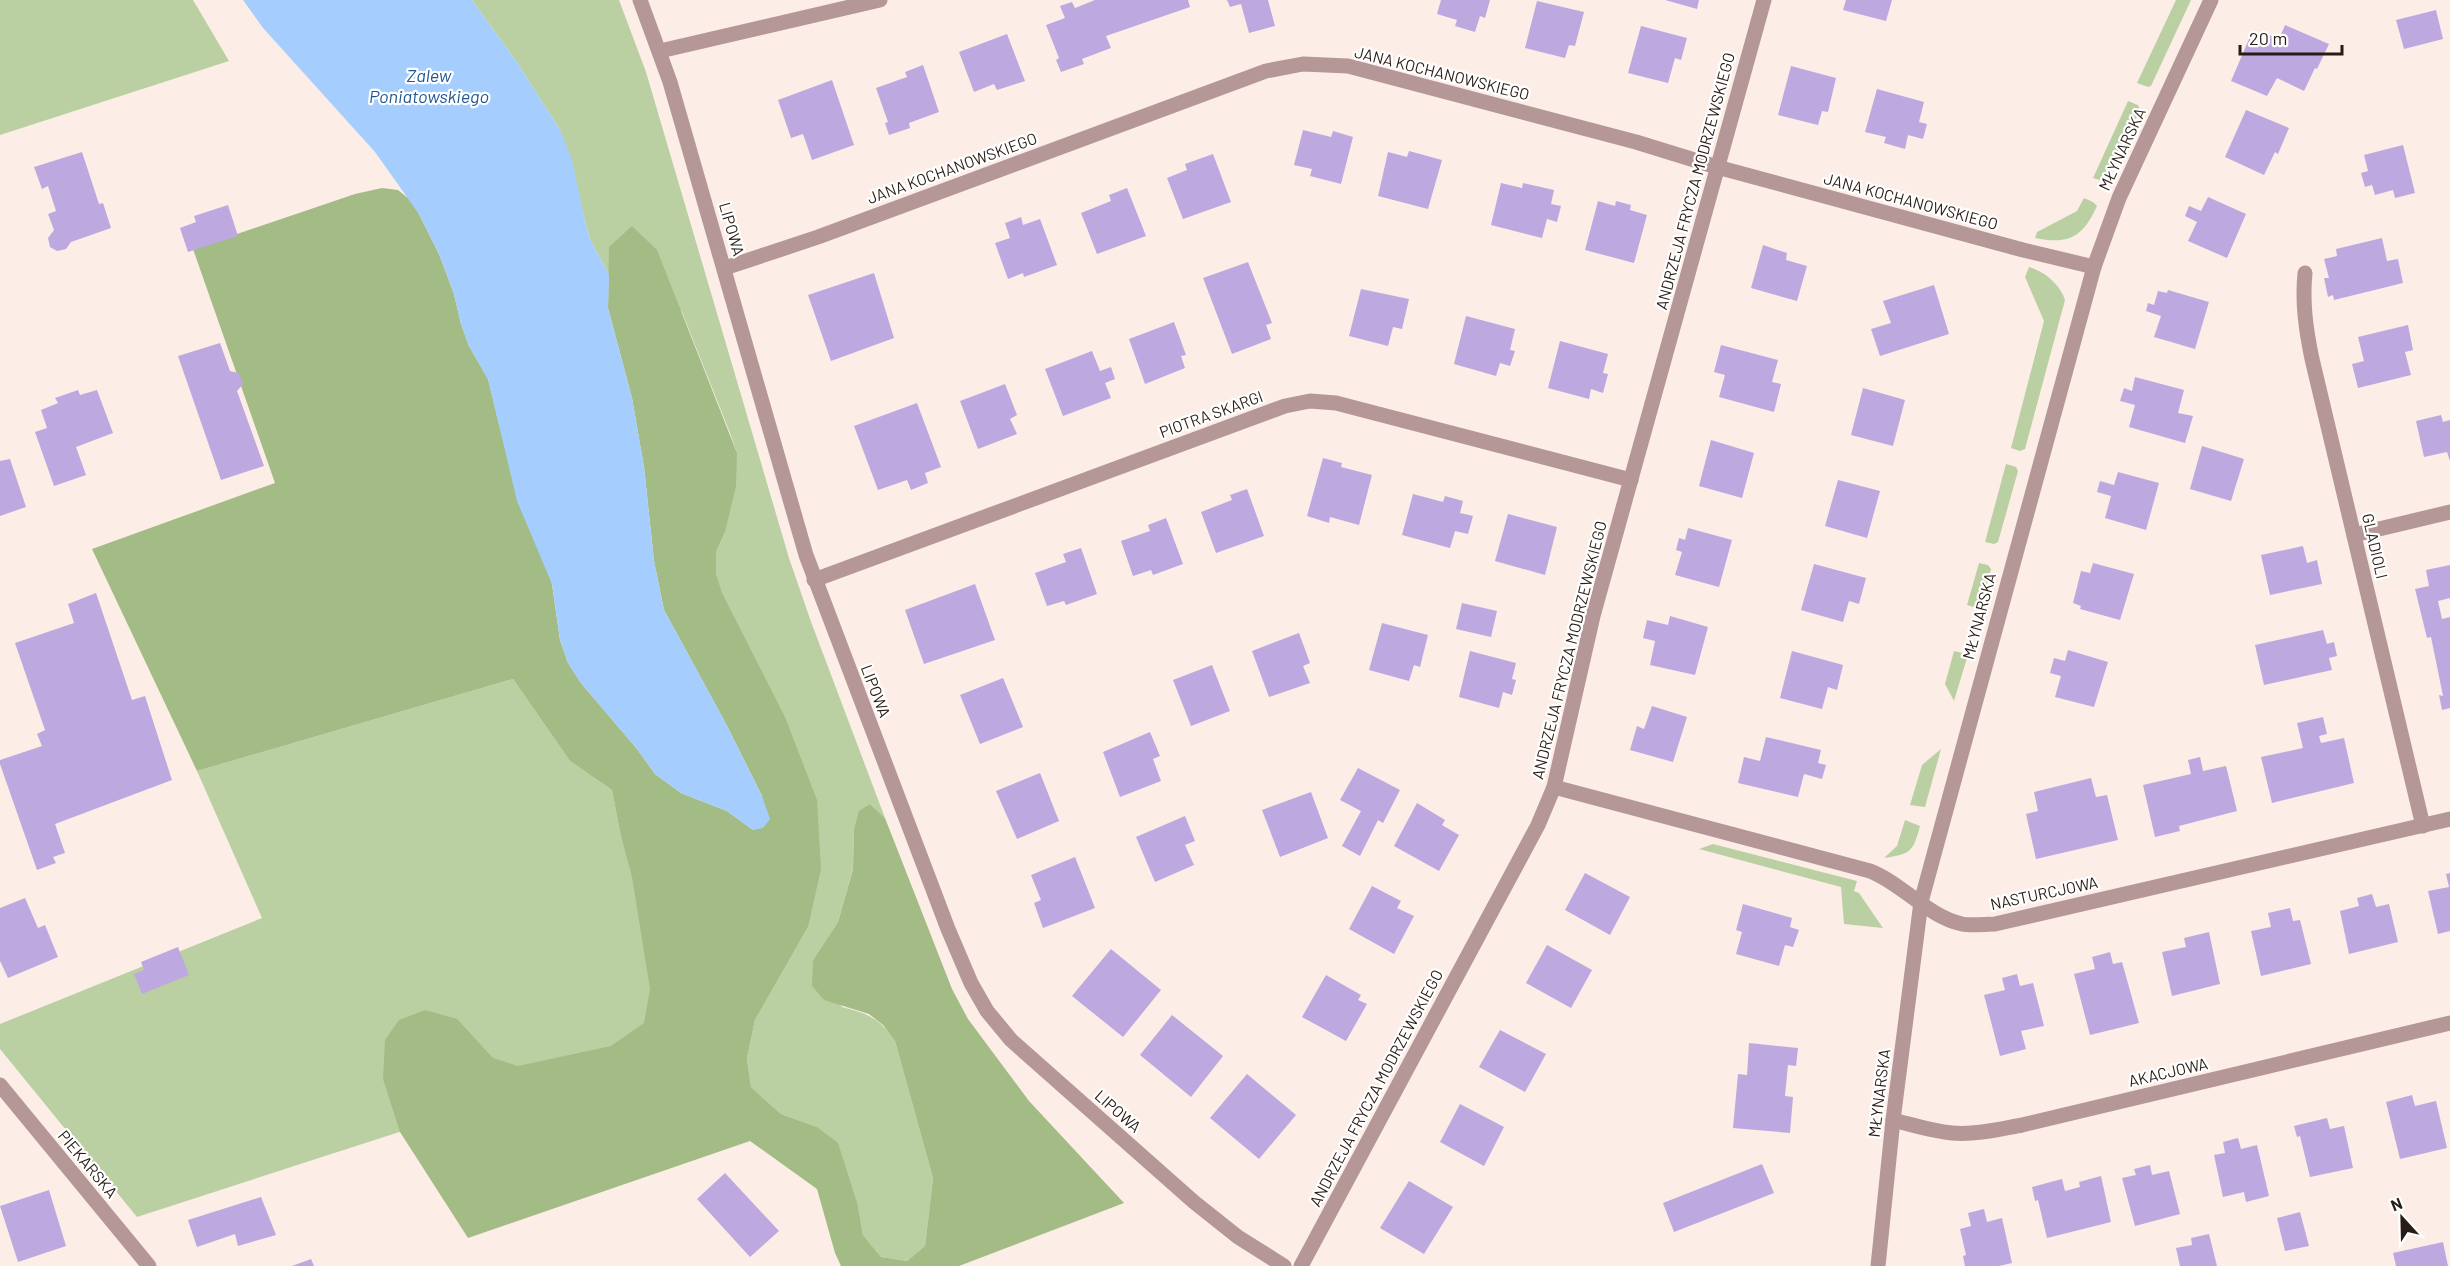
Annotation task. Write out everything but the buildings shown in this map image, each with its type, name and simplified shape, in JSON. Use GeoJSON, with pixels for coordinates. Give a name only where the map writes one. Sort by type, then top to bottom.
{"type":"FeatureCollection","features":[{"type":"Feature","properties":{"kind":"street","name":"LIPOWA"},"geometry":{"type":"LineString","coordinates":[[640,0],[660,51],[814,580],[948,929],[971,983],[987,1011],[1011,1040],[1050,1076],[1194,1202],[1238,1237],[1284,1266]]}},
{"type":"Feature","properties":{"kind":"street"},"geometry":{"type":"LineString","coordinates":[[660,51],[880,0]]}},
{"type":"Feature","properties":{"kind":"street","name":"ANDRZEJA FRYCZA MODRZEWSKIEGO"},"geometry":{"type":"LineString","coordinates":[[1301,1266],[1538,825],[1554,787],[1593,616],[1764,0]]}},
{"type":"Feature","properties":{"kind":"street","name":"MŁYNARSKA"},"geometry":{"type":"LineString","coordinates":[[1878,1266],[1893,1120],[1921,902],[2094,267],[2119,198],[2211,0]]}},
{"type":"Feature","properties":{"kind":"street","name":"JANA KOCHANOWSKIEGO"},"geometry":{"type":"LineString","coordinates":[[725,268],[818,237],[1266,71],[1303,64],[1348,66],[1636,142],[1717,167],[2023,250],[2094,267]]}},
{"type":"Feature","properties":{"kind":"street","name":"GLADIOLI"},"geometry":{"type":"LineString","coordinates":[[2305,273],[2304,320],[2423,826]]}},
{"type":"Feature","properties":{"kind":"street","name":"PIOTRA SKARGI"},"geometry":{"type":"LineString","coordinates":[[814,580],[1285,406],[1310,401],[1336,403],[1631,480]]}},
{"type":"Feature","properties":{"kind":"street"},"geometry":{"type":"LineString","coordinates":[[2354,535],[2450,512]]}},
{"type":"Feature","properties":{"kind":"street","name":"NASTURCJOWA"},"geometry":{"type":"LineString","coordinates":[[1554,787],[1870,871],[1885,877],[1937,915],[1964,924],[1995,924],[2450,819]]}},
{"type":"Feature","properties":{"kind":"street","name":"AKACJOWA"},"geometry":{"type":"LineString","coordinates":[[1893,1120],[1946,1132],[1983,1132],[2022,1125],[2450,1023]]}},
{"type":"Feature","properties":{"kind":"street","name":"PIEKARSKA"},"geometry":{"type":"LineString","coordinates":[[0,1085],[149,1266]]}},
{"type":"Feature","properties":{"kind":"green space"},"geometry":{"type":"Polygon","coordinates":[[[0,0],[193,0],[229,61],[0,135],[0,0]]]}},
{"type":"Feature","properties":{"kind":"green space"},"geometry":{"type":"Polygon","coordinates":[[[472,0],[619,0],[646,72],[789,558],[885,818],[870,804],[854,829],[853,868],[838,922],[813,960],[842,1007],[873,1018],[895,1041],[933,1178],[925,1246],[907,1261],[881,1257],[863,1235],[858,1206],[817,1127],[781,1114],[751,1087],[747,1058],[755,1020],[808,927],[716,574],[716,552],[725,532],[737,453],[682,312],[609,247],[609,275],[590,239],[560,130],[518,64],[472,0]]]}},
{"type":"Feature","properties":{"kind":"green space"},"geometry":{"type":"Polygon","coordinates":[[[2176,0],[2191,0],[2151,86],[2137,83],[2176,0]]]}},
{"type":"Feature","properties":{"kind":"green space"},"geometry":{"type":"Polygon","coordinates":[[[2128,101],[2138,105],[2140,110],[2106,182],[2093,178],[2128,101]]]}},
{"type":"Feature","properties":{"kind":"green space"},"geometry":{"type":"Polygon","coordinates":[[[382,188],[398,190],[409,199],[419,214],[439,254],[454,294],[469,346],[488,379],[499,424],[552,584],[560,640],[568,663],[581,683],[637,749],[655,774],[681,793],[727,811],[753,830],[762,796],[664,610],[654,561],[644,467],[632,398],[608,308],[609,247],[632,226],[657,250],[737,453],[736,486],[725,532],[716,552],[716,574],[722,593],[785,717],[817,800],[821,869],[808,927],[755,1020],[747,1058],[751,1087],[781,1114],[817,1127],[838,1143],[858,1206],[863,1235],[881,1257],[907,1261],[925,1246],[933,1178],[895,1041],[883,1025],[869,1014],[824,1000],[812,986],[813,960],[838,922],[853,869],[854,829],[859,811],[870,804],[885,818],[952,989],[968,1019],[1029,1101],[1124,1203],[959,1266],[841,1266],[835,1253],[817,1189],[750,1141],[468,1238],[400,1132],[383,1079],[385,1040],[399,1020],[425,1010],[457,1019],[493,1058],[518,1066],[611,1046],[644,1023],[650,989],[632,877],[612,790],[570,761],[513,679],[197,771],[92,549],[275,483],[193,249],[355,194],[382,188]]]}},
{"type":"Feature","properties":{"kind":"green space"},"geometry":{"type":"Polygon","coordinates":[[[2084,198],[2097,206],[2092,217],[2080,232],[2066,239],[2035,238],[2037,232],[2077,211],[2084,198]]]}},
{"type":"Feature","properties":{"kind":"green space"},"geometry":{"type":"Polygon","coordinates":[[[2029,267],[2051,279],[2065,300],[2025,449],[2020,451],[2011,448],[2044,321],[2025,277],[2029,267]]]}},
{"type":"Feature","properties":{"kind":"green space"},"geometry":{"type":"Polygon","coordinates":[[[2006,464],[2016,467],[2018,471],[1998,542],[1994,544],[1985,542],[2006,464]]]}},
{"type":"Feature","properties":{"kind":"green space"},"geometry":{"type":"Polygon","coordinates":[[[1979,563],[1988,565],[1991,569],[1980,609],[1967,605],[1979,563]]]}},
{"type":"Feature","properties":{"kind":"green space"},"geometry":{"type":"Polygon","coordinates":[[[1954,651],[1966,654],[1967,658],[1954,701],[1945,684],[1954,651]]]}},
{"type":"Feature","properties":{"kind":"green space"},"geometry":{"type":"Polygon","coordinates":[[[513,679],[570,761],[612,790],[620,832],[696,1036],[137,1217],[0,1049],[0,1024],[262,918],[197,771],[513,679]]]}},
{"type":"Feature","properties":{"kind":"green space"},"geometry":{"type":"Polygon","coordinates":[[[1941,749],[1925,807],[1910,805],[1922,765],[1941,749]]]}},
{"type":"Feature","properties":{"kind":"green space"},"geometry":{"type":"Polygon","coordinates":[[[1905,820],[1920,826],[1913,846],[1905,853],[1884,858],[1897,846],[1905,820]]]}},
{"type":"Feature","properties":{"kind":"green space"},"geometry":{"type":"Polygon","coordinates":[[[1713,844],[1857,881],[1854,891],[1859,893],[1883,928],[1844,924],[1841,887],[1699,849],[1713,844]]]}},
{"type":"Feature","properties":{"kind":"water","name":"Zalew Poniatowskiego"},"geometry":{"type":"Polygon","coordinates":[[[243,0],[472,0],[518,64],[560,130],[572,160],[590,239],[609,275],[608,308],[632,398],[644,467],[654,561],[664,610],[762,796],[770,819],[763,828],[753,830],[727,811],[681,793],[655,774],[637,749],[581,683],[568,663],[560,640],[552,584],[517,501],[488,379],[469,346],[454,294],[439,254],[419,214],[375,152],[263,28],[243,0]]]}}]}
